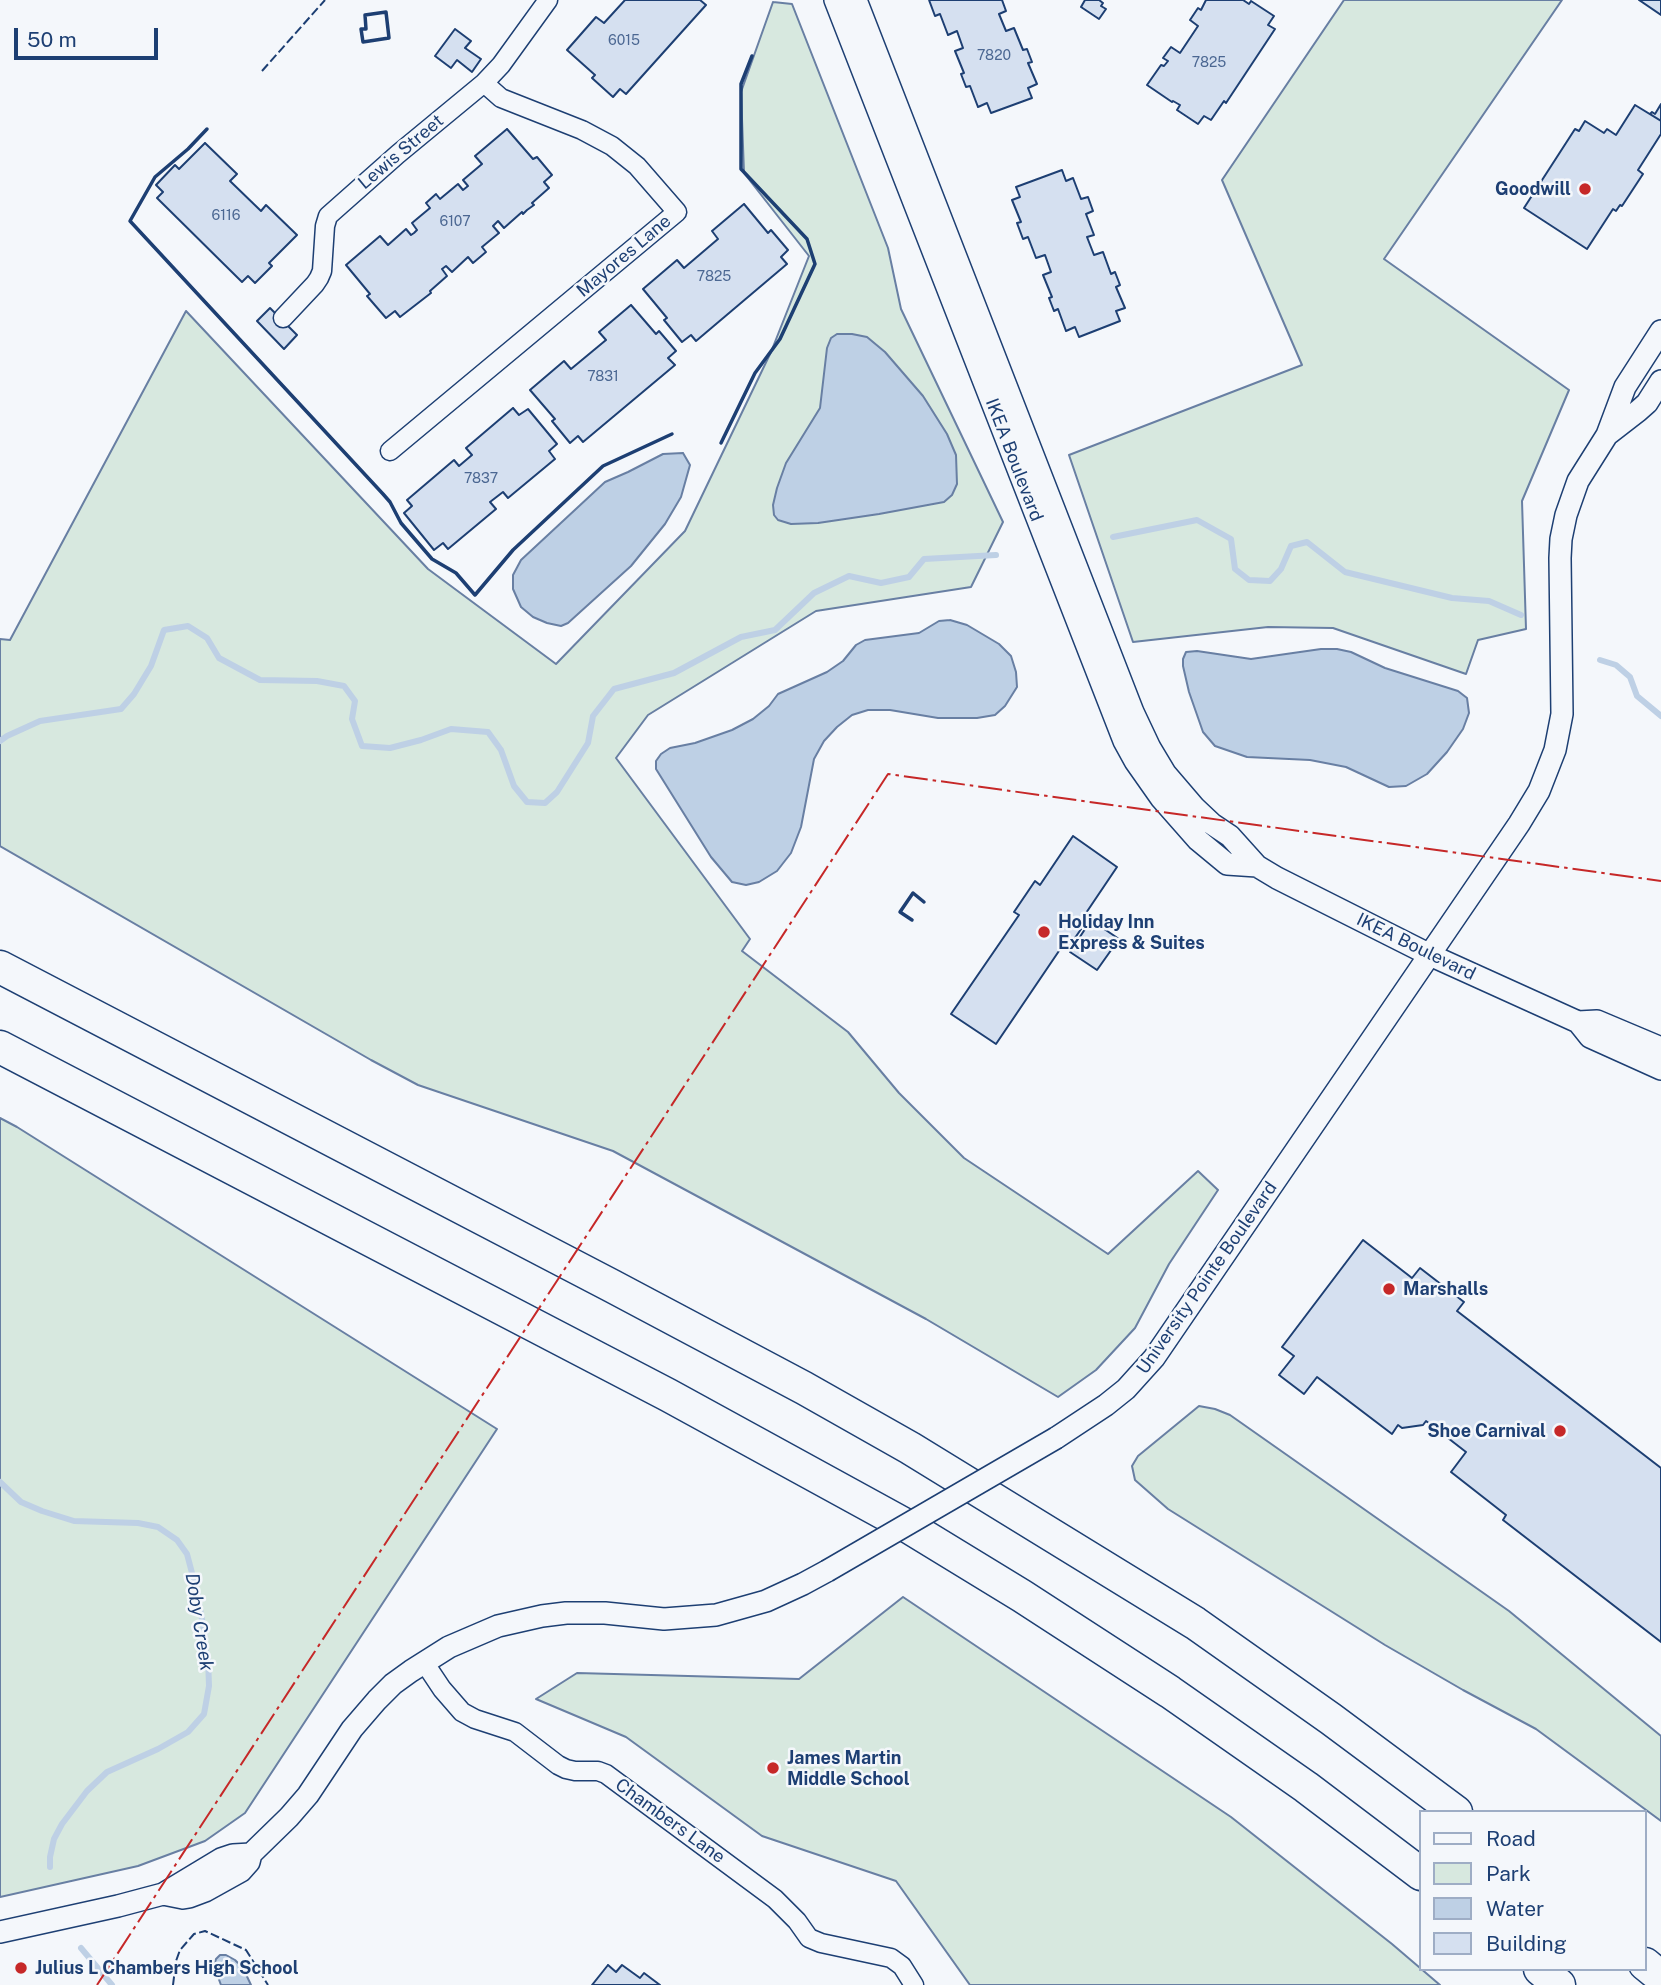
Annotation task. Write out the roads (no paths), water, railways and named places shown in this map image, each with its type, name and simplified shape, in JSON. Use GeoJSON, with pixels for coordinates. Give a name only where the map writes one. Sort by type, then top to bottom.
{"type":"FeatureCollection","features":[{"type":"Feature","properties":{"kind":"highway"},"geometry":{"type":"LineString","coordinates":[[0,967],[792,1381],[910,1448],[1195,1623],[1453,1810]]}},
{"type":"Feature","properties":{"kind":"highway"},"geometry":{"type":"LineString","coordinates":[[0,1047],[680,1401],[909,1527],[1170,1692],[1306,1787],[1420,1873]]}},
{"type":"Feature","properties":{"kind":"highway"},"geometry":{"type":"LineString","coordinates":[[1647,1966],[1661,1977]]}},
{"type":"Feature","properties":{"kind":"highway"},"geometry":{"type":"LineString","coordinates":[[1542,1971],[1559,1985]]}},
{"type":"Feature","properties":{"kind":"street","name":"Lewis Street"},"geometry":{"type":"LineString","coordinates":[[283,318],[319,278],[328,216],[484,83],[501,65],[548,0]]}},
{"type":"Feature","properties":{"kind":"street","name":"IKEA Boulevard"},"geometry":{"type":"LineString","coordinates":[[835,0],[1142,732],[1166,773],[1195,808],[1230,836],[1257,866],[1277,878],[1430,955],[1578,1022],[1590,1037],[1661,1069]]}},
{"type":"Feature","properties":{"kind":"street","name":"IKEA Boulevard"},"geometry":{"type":"LineString","coordinates":[[856,0],[976,334]]}},
{"type":"Feature","properties":{"kind":"street","name":"Mayores Lane"},"geometry":{"type":"LineString","coordinates":[[390,451],[677,212],[637,166],[612,146],[582,130],[501,98],[484,83]]}},
{"type":"Feature","properties":{"kind":"street","name":"University Pointe Boulevard"},"geometry":{"type":"LineString","coordinates":[[0,1932],[163,1894],[220,1859],[251,1854],[308,1795],[369,1708],[393,1684],[449,1647],[498,1626],[566,1613],[664,1619],[716,1615],[766,1601],[827,1571],[1056,1438],[1126,1389],[1154,1358],[1539,791],[1560,732],[1563,697],[1560,586],[1563,527],[1569,504],[1578,481],[1607,435],[1625,387],[1661,331]]}},
{"type":"Feature","properties":{"kind":"street","name":"University Pointe Boulevard"},"geometry":{"type":"LineString","coordinates":[[1607,435],[1638,411],[1661,381]]}},
{"type":"Feature","properties":{"kind":"street","name":"IKEA Boulevard"},"geometry":{"type":"LineString","coordinates":[[1578,1022],[1597,1021],[1661,1048]]}},
{"type":"Feature","properties":{"kind":"street","name":"Chambers Lane"},"geometry":{"type":"LineString","coordinates":[[424,1662],[451,1701],[468,1716],[515,1732],[566,1769],[606,1774],[775,1899],[810,1938],[821,1943],[891,1958],[902,1966],[914,1985]]}},
{"type":"Feature","properties":{"kind":"water"},"geometry":{"type":"Polygon","coordinates":[[[837,334],[867,337],[885,352],[923,396],[947,434],[956,455],[957,484],[952,495],[944,502],[818,523],[791,524],[778,520],[774,515],[773,505],[786,463],[820,408],[827,348],[831,338],[837,334]]]}},
{"type":"Feature","properties":{"kind":"water"},"geometry":{"type":"Polygon","coordinates":[[[683,453],[690,465],[681,497],[665,524],[631,566],[568,623],[561,626],[533,617],[521,607],[513,589],[513,575],[521,560],[605,482],[663,454],[683,453]]]}},
{"type":"Feature","properties":{"kind":"water"},"geometry":{"type":"Polygon","coordinates":[[[950,620],[967,625],[999,644],[1011,656],[1017,687],[1005,706],[995,715],[977,718],[938,718],[890,710],[868,710],[852,715],[824,741],[814,759],[801,827],[791,853],[777,871],[759,882],[746,885],[732,882],[711,857],[656,769],[656,761],[661,754],[670,748],[695,743],[732,730],[753,719],[769,706],[778,694],[827,672],[865,640],[919,633],[939,621],[950,620]]]}},
{"type":"Feature","properties":{"kind":"water"},"geometry":{"type":"Polygon","coordinates":[[[1321,649],[1351,652],[1385,668],[1458,691],[1467,698],[1469,713],[1463,729],[1427,774],[1406,786],[1389,787],[1346,767],[1310,760],[1247,757],[1215,746],[1203,732],[1183,666],[1186,652],[1197,651],[1251,659],[1321,649]]]}},
{"type":"Feature","properties":{"kind":"water"},"geometry":{"type":"Polygon","coordinates":[[[220,1955],[235,1960],[243,1968],[251,1985],[221,1985],[214,1966],[220,1955]]]}},
{"type":"Feature","properties":{"kind":"waterway"},"geometry":{"type":"LineString","coordinates":[[1113,537],[1197,520],[1231,539],[1235,569],[1249,580],[1270,581],[1281,569],[1291,546],[1307,542],[1345,572],[1452,598],[1489,601],[1521,615]]}},
{"type":"Feature","properties":{"kind":"waterway"},"geometry":{"type":"LineString","coordinates":[[0,741],[40,721],[121,709],[151,666],[164,630],[188,626],[207,638],[219,658],[260,680],[317,681],[344,686],[355,701],[352,719],[362,746],[390,748],[451,729],[488,732],[501,750],[514,786],[527,802],[545,803],[557,792],[588,743],[593,716],[614,689],[674,673],[741,637],[775,630],[814,593],[849,576],[881,583],[909,577],[924,559],[996,555]]}},
{"type":"Feature","properties":{"kind":"waterway"},"geometry":{"type":"LineString","coordinates":[[1600,660],[1616,665],[1630,677],[1637,696],[1661,716]]}},
{"type":"Feature","properties":{"kind":"waterway","name":"Doby Creek"},"geometry":{"type":"LineString","coordinates":[[0,1482],[21,1502],[42,1511],[74,1521],[138,1523],[158,1527],[177,1540],[187,1554],[197,1592],[205,1636],[203,1643],[208,1658],[209,1686],[204,1714],[188,1732],[107,1772],[87,1791],[54,1839],[50,1867]]}},
{"type":"Feature","properties":{"kind":"waterway","name":"Doby Creek"},"geometry":{"type":"LineString","coordinates":[[81,1948],[112,1985]]}},
{"type":"Feature","properties":{"kind":"place","name":"Goodwill"},"geometry":{"type":"Point","coordinates":[1585,189]}},
{"type":"Feature","properties":{"kind":"place","name":"Holiday Inn Express & Suites"},"geometry":{"type":"Point","coordinates":[1044,932]}},
{"type":"Feature","properties":{"kind":"place","name":"Marshalls"},"geometry":{"type":"Point","coordinates":[1389,1289]}},
{"type":"Feature","properties":{"kind":"place","name":"Shoe Carnival"},"geometry":{"type":"Point","coordinates":[1560,1431]}},
{"type":"Feature","properties":{"kind":"place","name":"James Martin Middle School"},"geometry":{"type":"Point","coordinates":[773,1768]}},
{"type":"Feature","properties":{"kind":"place","name":"Julius L Chambers High School"},"geometry":{"type":"Point","coordinates":[21,1968]}}]}
